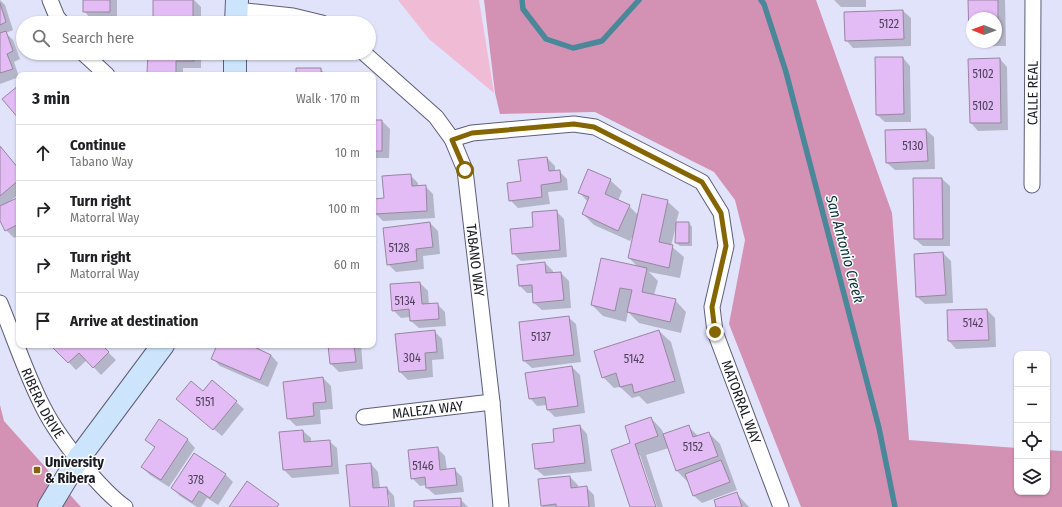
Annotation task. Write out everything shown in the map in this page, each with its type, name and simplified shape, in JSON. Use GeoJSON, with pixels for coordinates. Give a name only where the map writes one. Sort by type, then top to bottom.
{"type":"FeatureCollection","features":[{"type":"Feature","properties":{"kind":"street"},"geometry":{"type":"LineString","coordinates":[[50,0],[58,16]]}},
{"type":"Feature","properties":{"kind":"street","name":"CALLE REAL"},"geometry":{"type":"LineString","coordinates":[[1032,185],[1033,0]]}},
{"type":"Feature","properties":{"kind":"street"},"geometry":{"type":"LineString","coordinates":[[236,11],[293,16]]}},
{"type":"Feature","properties":{"kind":"street"},"geometry":{"type":"LineString","coordinates":[[91,60],[104,72]]}},
{"type":"Feature","properties":{"kind":"street"},"geometry":{"type":"LineString","coordinates":[[235,60],[235,72]]}},
{"type":"Feature","properties":{"kind":"street","name":"TABANO WAY"},"geometry":{"type":"LineString","coordinates":[[372,60],[436,117],[452,140],[465,170],[492,402],[501,507]]}},
{"type":"Feature","properties":{"kind":"street","name":"MATORRAL WAY"},"geometry":{"type":"LineString","coordinates":[[452,140],[472,133],[574,124],[594,127],[702,182],[721,213],[726,246],[712,307],[715,332],[781,507]]}},
{"type":"Feature","properties":{"kind":"street","name":"RIBERA DRIVE"},"geometry":{"type":"LineString","coordinates":[[0,303],[16,342]]}},
{"type":"Feature","properties":{"kind":"street","name":"RIBERA DRIVE"},"geometry":{"type":"LineString","coordinates":[[19,348],[43,407],[62,437],[94,478],[125,507]]}},
{"type":"Feature","properties":{"kind":"street"},"geometry":{"type":"LineString","coordinates":[[49,507],[78,459],[161,348]]}},
{"type":"Feature","properties":{"kind":"street","name":"MALEZA WAY"},"geometry":{"type":"LineString","coordinates":[[364,417],[492,402]]}},
{"type":"Feature","properties":{"kind":"shaded area"},"geometry":{"type":"Polygon","coordinates":[[[398,0],[479,0],[494,93],[429,39],[398,0]]]}},
{"type":"Feature","properties":{"kind":"shaded area"},"geometry":{"type":"Polygon","coordinates":[[[484,0],[816,0],[892,213],[909,440],[1014,448],[1014,495],[1050,495],[1050,450],[1062,451],[1062,507],[801,507],[729,324],[745,240],[735,200],[714,172],[595,112],[500,114],[495,93],[484,0]]]}},
{"type":"Feature","properties":{"kind":"shaded area"},"geometry":{"type":"Polygon","coordinates":[[[0,405],[4,421],[81,507],[0,507],[0,405]]]}},
{"type":"Feature","properties":{"kind":"building"},"geometry":{"type":"Polygon","coordinates":[[[83,0],[110,0],[110,12],[83,12],[83,0]]]}},
{"type":"Feature","properties":{"kind":"building"},"geometry":{"type":"Polygon","coordinates":[[[153,0],[193,0],[193,16],[153,16],[153,0]]]}},
{"type":"Feature","properties":{"kind":"building"},"geometry":{"type":"Polygon","coordinates":[[[968,0],[998,0],[998,12],[968,12],[968,0]]]}},
{"type":"Feature","properties":{"kind":"building"},"geometry":{"type":"Polygon","coordinates":[[[0,3],[6,22],[0,25],[0,3]]]}},
{"type":"Feature","properties":{"kind":"building"},"geometry":{"type":"Polygon","coordinates":[[[903,10],[904,39],[845,41],[844,12],[903,10]]]}},
{"type":"Feature","properties":{"kind":"building"},"geometry":{"type":"Polygon","coordinates":[[[6,31],[13,51],[7,54],[13,69],[0,73],[0,33],[6,31]]]}},
{"type":"Feature","properties":{"kind":"building"},"geometry":{"type":"Polygon","coordinates":[[[875,57],[903,57],[904,114],[876,115],[875,57]]]}},
{"type":"Feature","properties":{"kind":"building"},"geometry":{"type":"Polygon","coordinates":[[[1000,58],[1001,123],[970,123],[968,59],[1000,58]]]}},
{"type":"Feature","properties":{"kind":"building"},"geometry":{"type":"Polygon","coordinates":[[[148,60],[194,60],[176,61],[176,72],[147,72],[148,60]]]}},
{"type":"Feature","properties":{"kind":"building"},"geometry":{"type":"Polygon","coordinates":[[[296,68],[321,68],[321,72],[296,72],[296,68]]]}},
{"type":"Feature","properties":{"kind":"building"},"geometry":{"type":"Polygon","coordinates":[[[16,87],[16,115],[2,99],[16,87]]]}},
{"type":"Feature","properties":{"kind":"building"},"geometry":{"type":"Polygon","coordinates":[[[376,120],[382,120],[382,151],[376,151],[376,120]]]}},
{"type":"Feature","properties":{"kind":"building"},"geometry":{"type":"Polygon","coordinates":[[[926,129],[928,161],[886,163],[885,130],[926,129]]]}},
{"type":"Feature","properties":{"kind":"building"},"geometry":{"type":"Polygon","coordinates":[[[0,146],[16,165],[16,183],[0,196],[0,146]]]}},
{"type":"Feature","properties":{"kind":"building"},"geometry":{"type":"Polygon","coordinates":[[[547,157],[549,171],[560,170],[561,182],[541,185],[542,197],[509,201],[507,183],[521,181],[518,160],[547,157]]]}},
{"type":"Feature","properties":{"kind":"building"},"geometry":{"type":"Polygon","coordinates":[[[588,169],[611,179],[605,194],[630,205],[618,231],[582,214],[589,197],[578,193],[588,169]]]}},
{"type":"Feature","properties":{"kind":"building"},"geometry":{"type":"Polygon","coordinates":[[[411,174],[412,186],[426,185],[427,211],[376,214],[376,199],[384,198],[382,176],[411,174]]]}},
{"type":"Feature","properties":{"kind":"building"},"geometry":{"type":"Polygon","coordinates":[[[913,178],[942,178],[943,239],[914,239],[913,178]]]}},
{"type":"Feature","properties":{"kind":"building"},"geometry":{"type":"Polygon","coordinates":[[[642,194],[668,200],[659,242],[673,245],[669,268],[628,258],[642,194]]]}},
{"type":"Feature","properties":{"kind":"building"},"geometry":{"type":"Polygon","coordinates":[[[16,198],[16,226],[5,231],[0,221],[0,206],[16,198]]]}},
{"type":"Feature","properties":{"kind":"building"},"geometry":{"type":"Polygon","coordinates":[[[557,210],[560,250],[512,254],[510,229],[533,227],[532,212],[557,210]]]}},
{"type":"Feature","properties":{"kind":"building"},"geometry":{"type":"Polygon","coordinates":[[[430,222],[433,247],[416,249],[417,261],[387,265],[383,228],[430,222]]]}},
{"type":"Feature","properties":{"kind":"building"},"geometry":{"type":"Polygon","coordinates":[[[676,222],[689,222],[689,243],[675,243],[676,222]]]}},
{"type":"Feature","properties":{"kind":"building"},"geometry":{"type":"Polygon","coordinates":[[[943,252],[946,295],[916,297],[914,254],[943,252]]]}},
{"type":"Feature","properties":{"kind":"building"},"geometry":{"type":"Polygon","coordinates":[[[601,258],[647,268],[642,292],[676,299],[670,322],[627,312],[632,290],[620,288],[615,311],[591,305],[601,258]]]}},
{"type":"Feature","properties":{"kind":"building"},"geometry":{"type":"Polygon","coordinates":[[[545,262],[546,273],[561,272],[564,300],[533,303],[532,285],[519,286],[517,265],[545,262]]]}},
{"type":"Feature","properties":{"kind":"building"},"geometry":{"type":"Polygon","coordinates":[[[420,282],[422,304],[438,303],[439,319],[410,321],[409,309],[392,311],[390,284],[420,282]]]}},
{"type":"Feature","properties":{"kind":"building"},"geometry":{"type":"Polygon","coordinates":[[[987,309],[989,340],[948,341],[947,310],[987,309]]]}},
{"type":"Feature","properties":{"kind":"building"},"geometry":{"type":"Polygon","coordinates":[[[569,316],[574,355],[523,361],[519,322],[569,316]]]}},
{"type":"Feature","properties":{"kind":"building"},"geometry":{"type":"Polygon","coordinates":[[[435,330],[437,352],[425,353],[426,370],[399,372],[395,334],[435,330]]]}},
{"type":"Feature","properties":{"kind":"building"},"geometry":{"type":"Polygon","coordinates":[[[659,330],[675,381],[634,393],[632,384],[620,387],[616,373],[602,378],[594,351],[659,330]]]}},
{"type":"Feature","properties":{"kind":"building"},"geometry":{"type":"Polygon","coordinates":[[[53,348],[105,348],[109,352],[93,368],[79,353],[68,363],[53,348]]]}},
{"type":"Feature","properties":{"kind":"building"},"geometry":{"type":"Polygon","coordinates":[[[216,348],[256,348],[271,355],[260,380],[211,359],[216,348]]]}},
{"type":"Feature","properties":{"kind":"building"},"geometry":{"type":"Polygon","coordinates":[[[328,348],[354,348],[356,362],[330,364],[328,348]]]}},
{"type":"Feature","properties":{"kind":"building"},"geometry":{"type":"Polygon","coordinates":[[[572,366],[578,406],[547,410],[545,397],[529,399],[525,373],[572,366]]]}},
{"type":"Feature","properties":{"kind":"building"},"geometry":{"type":"Polygon","coordinates":[[[323,377],[326,402],[313,403],[314,416],[287,419],[283,382],[323,377]]]}},
{"type":"Feature","properties":{"kind":"building"},"geometry":{"type":"Polygon","coordinates":[[[212,380],[237,401],[213,430],[176,399],[191,381],[203,391],[212,380]]]}},
{"type":"Feature","properties":{"kind":"building"},"geometry":{"type":"Polygon","coordinates":[[[651,417],[658,436],[635,444],[656,507],[630,507],[611,450],[630,443],[625,426],[651,417]]]}},
{"type":"Feature","properties":{"kind":"building"},"geometry":{"type":"Polygon","coordinates":[[[159,419],[188,439],[161,480],[141,467],[155,447],[145,440],[159,419]]]}},
{"type":"Feature","properties":{"kind":"building"},"geometry":{"type":"Polygon","coordinates":[[[580,425],[585,463],[535,469],[532,444],[554,442],[553,429],[580,425]]]}},
{"type":"Feature","properties":{"kind":"building"},"geometry":{"type":"Polygon","coordinates":[[[689,425],[693,437],[709,432],[718,456],[676,471],[663,434],[689,425]]]}},
{"type":"Feature","properties":{"kind":"building"},"geometry":{"type":"Polygon","coordinates":[[[303,430],[304,442],[330,440],[332,466],[283,470],[279,432],[303,430]]]}},
{"type":"Feature","properties":{"kind":"building"},"geometry":{"type":"Polygon","coordinates":[[[438,447],[440,470],[455,468],[457,485],[426,488],[425,477],[411,479],[408,450],[438,447]]]}},
{"type":"Feature","properties":{"kind":"building"},"geometry":{"type":"Polygon","coordinates":[[[194,453],[226,474],[210,498],[199,491],[192,502],[171,488],[194,453]]]}},
{"type":"Feature","properties":{"kind":"building"},"geometry":{"type":"Polygon","coordinates":[[[721,460],[730,482],[693,496],[685,474],[721,460]]]}},
{"type":"Feature","properties":{"kind":"building"},"geometry":{"type":"Polygon","coordinates":[[[371,463],[373,488],[387,487],[389,507],[350,507],[346,465],[371,463]]]}},
{"type":"Feature","properties":{"kind":"building"},"geometry":{"type":"Polygon","coordinates":[[[570,476],[571,488],[587,486],[589,507],[556,507],[556,504],[541,506],[538,479],[570,476]]]}},
{"type":"Feature","properties":{"kind":"building"},"geometry":{"type":"Polygon","coordinates":[[[247,481],[279,504],[277,507],[229,507],[247,481]]]}},
{"type":"Feature","properties":{"kind":"building"},"geometry":{"type":"Polygon","coordinates":[[[737,492],[742,507],[716,507],[714,500],[737,492]]]}},
{"type":"Feature","properties":{"kind":"building"},"geometry":{"type":"Polygon","coordinates":[[[461,498],[461,507],[414,507],[414,501],[461,498]]]}},
{"type":"Feature","properties":{"kind":"waterway","name":"San Antonio Creek"},"geometry":{"type":"LineString","coordinates":[[522,0],[523,9],[546,39],[573,48],[602,41],[639,0]]}},
{"type":"Feature","properties":{"kind":"waterway","name":"San Antonio Creek"},"geometry":{"type":"LineString","coordinates":[[761,0],[764,4],[786,72],[879,428],[895,507]]}},
{"type":"Feature","properties":{"kind":"place","name":"University & Ribera"},"geometry":{"type":"Point","coordinates":[37,470]}},
{"type":"Feature","properties":{"kind":"route"},"geometry":{"type":"LineString","coordinates":[[465,170],[452,140],[472,133],[574,124],[594,127],[702,182],[721,213],[726,246],[712,307],[715,332]]}}]}
